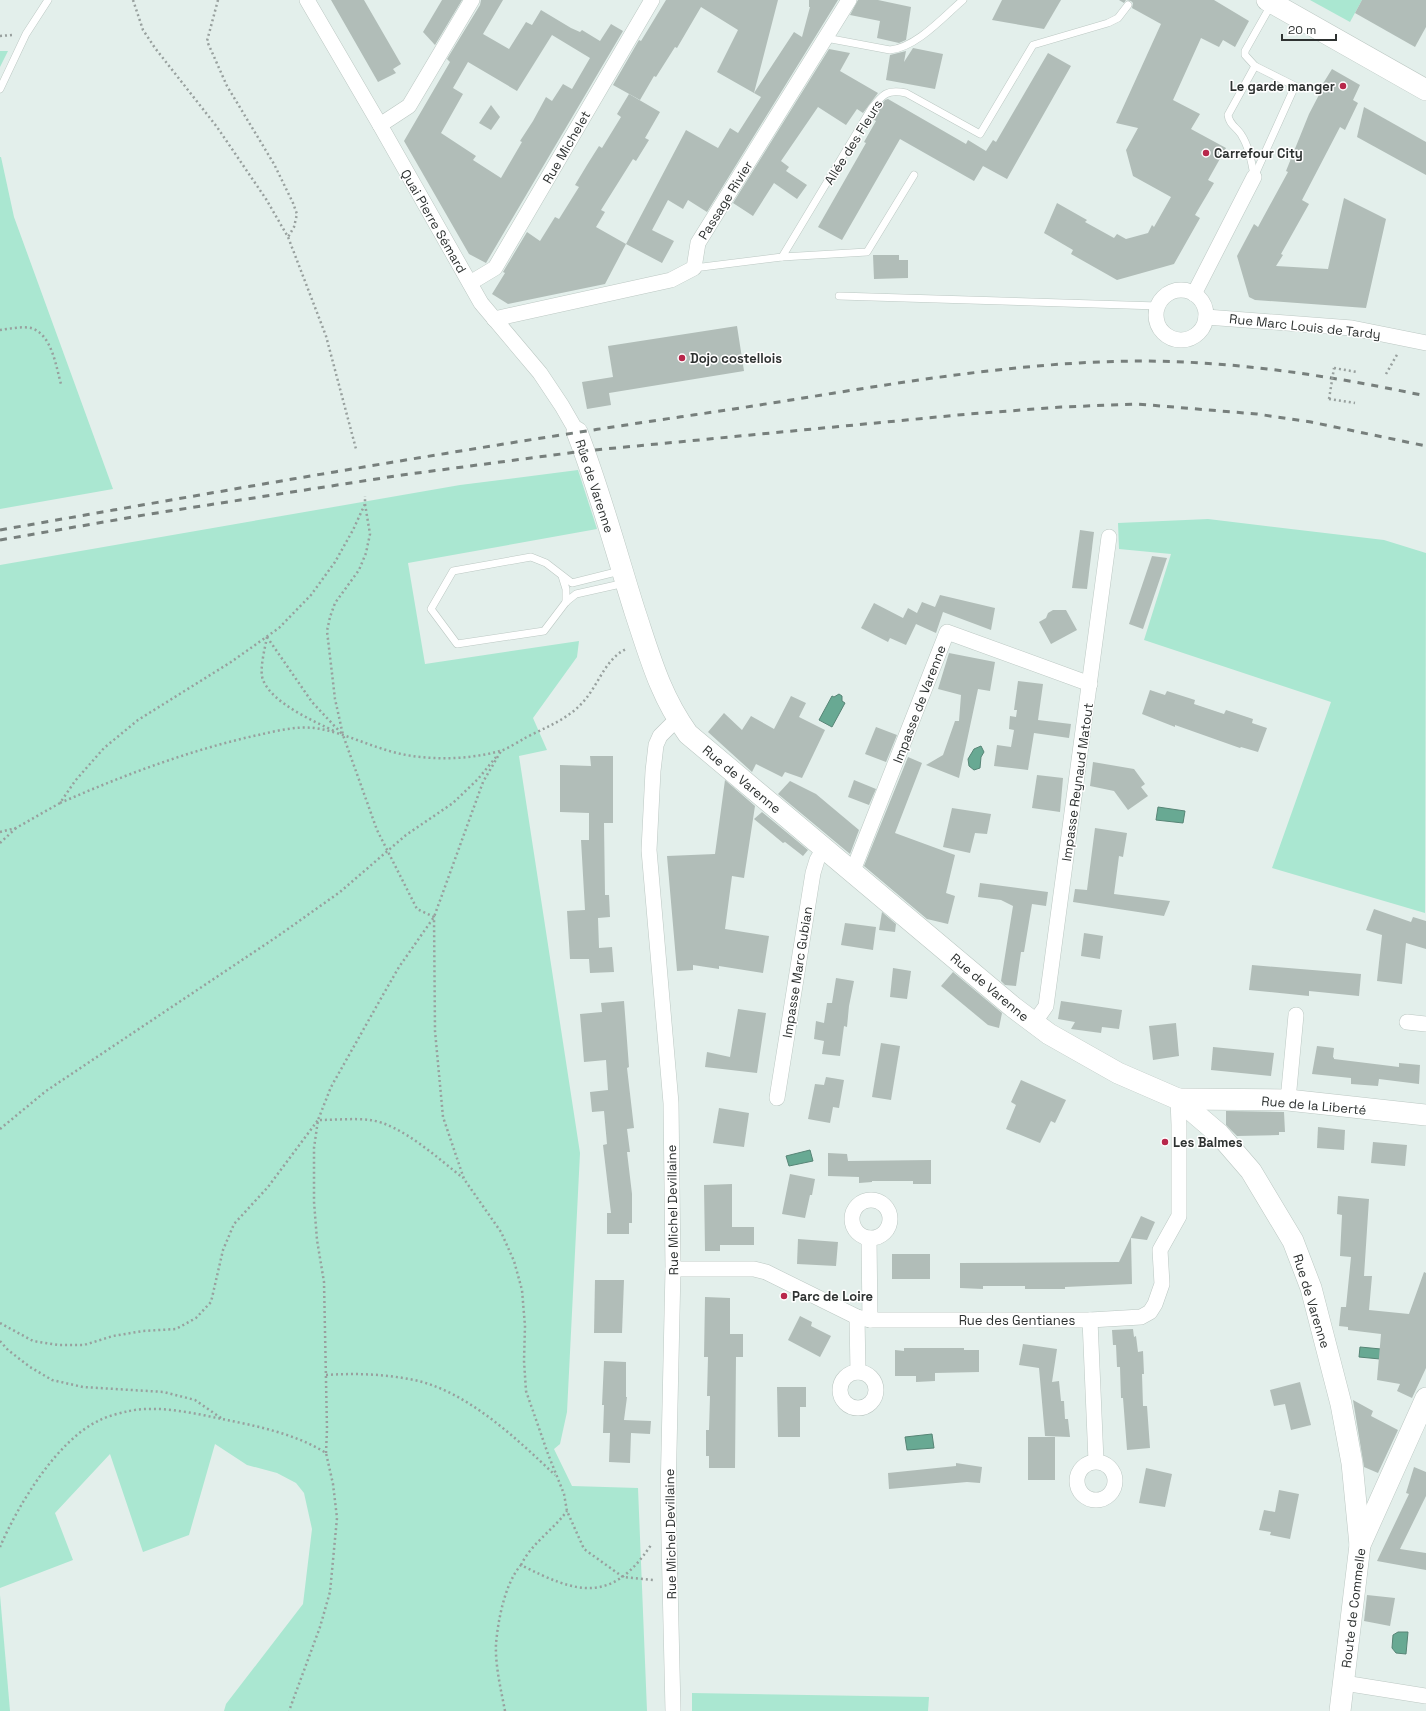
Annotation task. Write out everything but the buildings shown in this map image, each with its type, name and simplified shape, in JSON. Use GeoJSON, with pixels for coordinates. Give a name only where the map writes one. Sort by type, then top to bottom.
{"type":"FeatureCollection","features":[{"type":"Feature","properties":{"kind":"street","name":"Quai Pierre Sémard"},"geometry":{"type":"LineString","coordinates":[[307,0],[481,303],[540,373],[577,432]]}},
{"type":"Feature","properties":{"kind":"street"},"geometry":{"type":"LineString","coordinates":[[380,125],[409,106],[472,0]]}},
{"type":"Feature","properties":{"kind":"street","name":"Rue Michelet"},"geometry":{"type":"LineString","coordinates":[[470,283],[495,268],[652,0]]}},
{"type":"Feature","properties":{"kind":"street","name":"Passage Rivier"},"geometry":{"type":"LineString","coordinates":[[694,268],[698,243],[849,0]]}},
{"type":"Feature","properties":{"kind":"street"},"geometry":{"type":"LineString","coordinates":[[1269,2],[1426,89]]}},
{"type":"Feature","properties":{"kind":"street"},"geometry":{"type":"LineString","coordinates":[[1194,294],[1254,177]]}},
{"type":"Feature","properties":{"kind":"street"},"geometry":{"type":"LineString","coordinates":[[494,320],[671,280],[694,268]]}},
{"type":"Feature","properties":{"kind":"street"},"geometry":{"type":"LineString","coordinates":[[1178,290],[1186,290],[1194,294],[1204,304],[1206,317],[1204,326],[1198,334],[1190,339],[1171,338],[1163,332],[1158,325],[1156,315],[1162,298],[1169,293],[1178,290]]}},
{"type":"Feature","properties":{"kind":"street","name":"Rue Marc Louis de Tardy"},"geometry":{"type":"LineString","coordinates":[[1206,317],[1352,328],[1426,343]]}},
{"type":"Feature","properties":{"kind":"street","name":"Rue de Varenne"},"geometry":{"type":"LineString","coordinates":[[577,432],[661,689],[688,734],[1013,1007],[1049,1034],[1118,1072],[1178,1099],[1219,1134],[1251,1171],[1296,1248],[1311,1288],[1341,1404],[1352,1463],[1360,1545]]}},
{"type":"Feature","properties":{"kind":"street","name":"Impasse Reynaud Matout"},"geometry":{"type":"LineString","coordinates":[[1034,1023],[1046,1006],[1109,537]]}},
{"type":"Feature","properties":{"kind":"street","name":"Impasse de Varenne"},"geometry":{"type":"LineString","coordinates":[[852,873],[947,632],[1090,684]]}},
{"type":"Feature","properties":{"kind":"street","name":"Rue Michel Devillaine"},"geometry":{"type":"LineString","coordinates":[[673,1711],[668,1496],[673,1269],[671,1103],[649,850],[653,771],[656,745],[660,736],[678,718]]}},
{"type":"Feature","properties":{"kind":"street","name":"Impasse Marc Gubian"},"geometry":{"type":"LineString","coordinates":[[777,1098],[813,873],[817,860],[824,848]]}},
{"type":"Feature","properties":{"kind":"street"},"geometry":{"type":"LineString","coordinates":[[1288,1100],[1296,1014]]}},
{"type":"Feature","properties":{"kind":"street"},"geometry":{"type":"LineString","coordinates":[[1407,1022],[1426,1024]]}},
{"type":"Feature","properties":{"kind":"street","name":"Rue des Gentianes"},"geometry":{"type":"LineString","coordinates":[[673,1269],[754,1270],[766,1272],[863,1318],[1090,1320],[1141,1317],[1150,1312],[1155,1304],[1162,1284],[1160,1250],[1179,1216],[1178,1099]]}},
{"type":"Feature","properties":{"kind":"street","name":"Rue de la Liberté"},"geometry":{"type":"LineString","coordinates":[[1178,1099],[1288,1100],[1426,1115]]}},
{"type":"Feature","properties":{"kind":"street"},"geometry":{"type":"LineString","coordinates":[[858,1372],[869,1238]]}},
{"type":"Feature","properties":{"kind":"street"},"geometry":{"type":"LineString","coordinates":[[1090,1320],[1096,1461]]}},
{"type":"Feature","properties":{"kind":"street","name":"Route de Commelle"},"geometry":{"type":"LineString","coordinates":[[1340,1711],[1360,1545],[1426,1398]]}},
{"type":"Feature","properties":{"kind":"street"},"geometry":{"type":"LineString","coordinates":[[1344,1683],[1426,1696]]}},
{"type":"Feature","properties":{"kind":"lane"},"geometry":{"type":"LineString","coordinates":[[0,89],[26,34],[48,0]]}},
{"type":"Feature","properties":{"kind":"lane"},"geometry":{"type":"LineString","coordinates":[[826,38],[890,50],[900,49],[919,37],[963,0]]}},
{"type":"Feature","properties":{"kind":"lane"},"geometry":{"type":"LineString","coordinates":[[1254,177],[1295,86],[1255,66],[1245,55],[1245,51],[1269,2]]}},
{"type":"Feature","properties":{"kind":"lane","name":"Allée des Fleurs"},"geometry":{"type":"LineString","coordinates":[[782,257],[871,109],[886,93],[894,91],[906,93],[980,134],[1033,45],[1108,23],[1118,18],[1128,5]]}},
{"type":"Feature","properties":{"kind":"lane"},"geometry":{"type":"LineString","coordinates":[[1254,177],[1252,164],[1242,136],[1229,120],[1228,115],[1255,66]]}},
{"type":"Feature","properties":{"kind":"lane"},"geometry":{"type":"LineString","coordinates":[[694,268],[782,257],[867,252],[914,175]]}},
{"type":"Feature","properties":{"kind":"lane"},"geometry":{"type":"LineString","coordinates":[[839,296],[1158,306]]}},
{"type":"Feature","properties":{"kind":"lane"},"geometry":{"type":"LineString","coordinates":[[531,557],[546,563],[572,583],[624,577],[576,594],[566,602],[544,631],[457,644],[431,609],[453,571],[531,557]]}},
{"type":"Feature","properties":{"kind":"lane"},"geometry":{"type":"LineString","coordinates":[[562,576],[566,589],[566,602]]}},
{"type":"Feature","properties":{"kind":"path"},"geometry":{"type":"LineString","coordinates":[[133,0],[143,30],[155,48],[217,128],[266,199],[288,237],[326,336],[356,449]]}},
{"type":"Feature","properties":{"kind":"path"},"geometry":{"type":"LineString","coordinates":[[218,0],[206,41],[227,86],[274,164],[293,203],[297,214],[294,227],[288,237]]}},
{"type":"Feature","properties":{"kind":"path"},"geometry":{"type":"LineString","coordinates":[[0,330],[30,328],[38,331],[45,338],[50,347],[61,384]]}},
{"type":"Feature","properties":{"kind":"path"},"geometry":{"type":"LineString","coordinates":[[1386,374],[1400,350]]}},
{"type":"Feature","properties":{"kind":"path"},"geometry":{"type":"LineString","coordinates":[[1355,403],[1328,399],[1334,368],[1357,372]]}},
{"type":"Feature","properties":{"kind":"path"},"geometry":{"type":"LineString","coordinates":[[365,496],[370,534],[366,553],[359,570],[335,603],[327,631],[335,699],[343,735],[377,830],[417,908],[434,917]]}},
{"type":"Feature","properties":{"kind":"path"},"geometry":{"type":"LineString","coordinates":[[60,803],[75,781],[104,748],[138,720],[231,662],[279,628],[311,595],[331,568],[353,530],[365,504]]}},
{"type":"Feature","properties":{"kind":"path"},"geometry":{"type":"LineString","coordinates":[[267,637],[312,702],[343,735]]}},
{"type":"Feature","properties":{"kind":"path"},"geometry":{"type":"LineString","coordinates":[[267,637],[262,660],[262,679],[272,693],[301,716],[343,735],[383,750],[420,758],[458,758],[501,751],[557,723],[572,714],[584,701],[608,665],[617,655],[645,642]]}},
{"type":"Feature","properties":{"kind":"path"},"geometry":{"type":"LineString","coordinates":[[0,843],[16,828],[60,803],[139,771],[236,740],[282,730],[314,728],[343,735]]}},
{"type":"Feature","properties":{"kind":"path"},"geometry":{"type":"LineString","coordinates":[[0,1129],[46,1091],[278,936],[340,892],[406,835],[453,803],[478,779],[501,751]]}},
{"type":"Feature","properties":{"kind":"path"},"geometry":{"type":"LineString","coordinates":[[289,1711],[320,1628],[330,1592],[337,1518],[333,1484],[326,1453],[327,1429],[324,1282],[317,1240],[314,1202],[314,1148],[318,1120],[331,1087],[384,994],[399,968],[434,917],[484,782],[501,751]]}},
{"type":"Feature","properties":{"kind":"path"},"geometry":{"type":"LineString","coordinates":[[0,832],[16,828]]}},
{"type":"Feature","properties":{"kind":"path"},"geometry":{"type":"LineString","coordinates":[[434,917],[435,1031],[443,1117],[464,1179],[501,1232],[514,1261],[522,1290],[525,1326],[524,1361],[526,1391],[564,1494],[567,1510],[584,1549],[622,1577],[653,1580],[653,1587]]}},
{"type":"Feature","properties":{"kind":"path"},"geometry":{"type":"LineString","coordinates":[[318,1120],[372,1120],[400,1130],[464,1179]]}},
{"type":"Feature","properties":{"kind":"path"},"geometry":{"type":"LineString","coordinates":[[0,1323],[33,1341],[58,1345],[84,1345],[113,1336],[144,1331],[176,1329],[196,1318],[211,1302],[223,1250],[234,1224],[268,1187],[318,1120]]}},
{"type":"Feature","properties":{"kind":"path"},"geometry":{"type":"LineString","coordinates":[[0,1341],[8,1350],[30,1367],[52,1380],[83,1386],[164,1392],[195,1400],[223,1419]]}},
{"type":"Feature","properties":{"kind":"path"},"geometry":{"type":"LineString","coordinates":[[326,1375],[366,1373],[415,1380],[440,1388],[472,1406],[506,1431],[557,1476]]}},
{"type":"Feature","properties":{"kind":"path"},"geometry":{"type":"LineString","coordinates":[[0,1547],[27,1497],[52,1460],[76,1436],[100,1420],[130,1411],[157,1410],[223,1419],[293,1438],[314,1446],[326,1453]]}},
{"type":"Feature","properties":{"kind":"path"},"geometry":{"type":"LineString","coordinates":[[505,1711],[496,1644],[505,1596],[515,1571],[526,1554],[557,1524],[567,1510]]}},
{"type":"Feature","properties":{"kind":"path"},"geometry":{"type":"LineString","coordinates":[[520,1565],[571,1587],[606,1586],[622,1577],[640,1561],[651,1545],[669,1543]]}},
{"type":"Feature","properties":{"kind":"shaded area"},"geometry":{"type":"Polygon","coordinates":[[[1310,0],[1362,0],[1350,22],[1310,0]]]}},
{"type":"Feature","properties":{"kind":"shaded area"},"geometry":{"type":"Polygon","coordinates":[[[0,51],[8,51],[0,67],[0,51]]]}},
{"type":"Feature","properties":{"kind":"shaded area"},"geometry":{"type":"Polygon","coordinates":[[[0,157],[14,217],[113,489],[0,509],[0,157]]]}},
{"type":"Feature","properties":{"kind":"shaded area"},"geometry":{"type":"Polygon","coordinates":[[[578,470],[597,529],[408,563],[425,664],[579,641],[577,657],[533,718],[547,750],[519,756],[580,1153],[567,1412],[560,1444],[554,1449],[572,1486],[638,1488],[647,1711],[224,1711],[226,1704],[303,1604],[312,1529],[304,1493],[296,1483],[277,1473],[247,1465],[215,1444],[189,1535],[143,1552],[110,1454],[55,1513],[73,1560],[0,1588],[0,565],[460,485],[578,470]]]}},
{"type":"Feature","properties":{"kind":"shaded area"},"geometry":{"type":"Polygon","coordinates":[[[1208,519],[1384,540],[1426,553],[1425,913],[1272,868],[1331,702],[1144,640],[1171,554],[1119,549],[1118,523],[1208,519]]]}},
{"type":"Feature","properties":{"kind":"shaded area"},"geometry":{"type":"Polygon","coordinates":[[[839,694],[842,696],[842,701],[845,703],[832,727],[819,720],[832,696],[834,697],[839,694]]]}},
{"type":"Feature","properties":{"kind":"shaded area"},"geometry":{"type":"Polygon","coordinates":[[[981,746],[984,752],[981,757],[980,768],[974,770],[969,766],[968,759],[974,749],[981,746]]]}},
{"type":"Feature","properties":{"kind":"shaded area"},"geometry":{"type":"Polygon","coordinates":[[[1158,807],[1185,811],[1183,823],[1156,820],[1158,807]]]}},
{"type":"Feature","properties":{"kind":"shaded area"},"geometry":{"type":"Polygon","coordinates":[[[810,1150],[813,1161],[789,1166],[786,1156],[810,1150]]]}},
{"type":"Feature","properties":{"kind":"shaded area"},"geometry":{"type":"Polygon","coordinates":[[[1360,1347],[1381,1349],[1380,1359],[1359,1357],[1360,1347]]]}},
{"type":"Feature","properties":{"kind":"shaded area"},"geometry":{"type":"Polygon","coordinates":[[[932,1434],[934,1448],[907,1450],[905,1437],[932,1434]]]}},
{"type":"Feature","properties":{"kind":"shaded area"},"geometry":{"type":"Polygon","coordinates":[[[0,1595],[10,1711],[0,1711],[0,1595]]]}},
{"type":"Feature","properties":{"kind":"shaded area"},"geometry":{"type":"Polygon","coordinates":[[[1398,1632],[1408,1632],[1406,1654],[1396,1653],[1392,1648],[1393,1635],[1398,1632]]]}},
{"type":"Feature","properties":{"kind":"shaded area"},"geometry":{"type":"Polygon","coordinates":[[[692,1693],[929,1697],[928,1711],[692,1711],[692,1693]]]}},
{"type":"Feature","properties":{"kind":"railway"},"geometry":{"type":"LineString","coordinates":[[0,530],[262,484],[612,427],[919,380],[1029,367],[1139,361],[1212,364],[1319,376],[1426,396]]}},
{"type":"Feature","properties":{"kind":"railway"},"geometry":{"type":"LineString","coordinates":[[0,540],[150,514],[402,475],[584,451],[969,414],[1061,407],[1137,404],[1257,414],[1311,422],[1426,446]]}},
{"type":"Feature","properties":{"kind":"place","name":"Le garde manger"},"geometry":{"type":"Point","coordinates":[1343,86]}},
{"type":"Feature","properties":{"kind":"place","name":"Carrefour City"},"geometry":{"type":"Point","coordinates":[1206,153]}},
{"type":"Feature","properties":{"kind":"place","name":"Dojo costellois"},"geometry":{"type":"Point","coordinates":[682,358]}},
{"type":"Feature","properties":{"kind":"place","name":"Les Balmes"},"geometry":{"type":"Point","coordinates":[1165,1142]}},
{"type":"Feature","properties":{"kind":"place","name":"Parc de Loire"},"geometry":{"type":"Point","coordinates":[784,1296]}}]}
